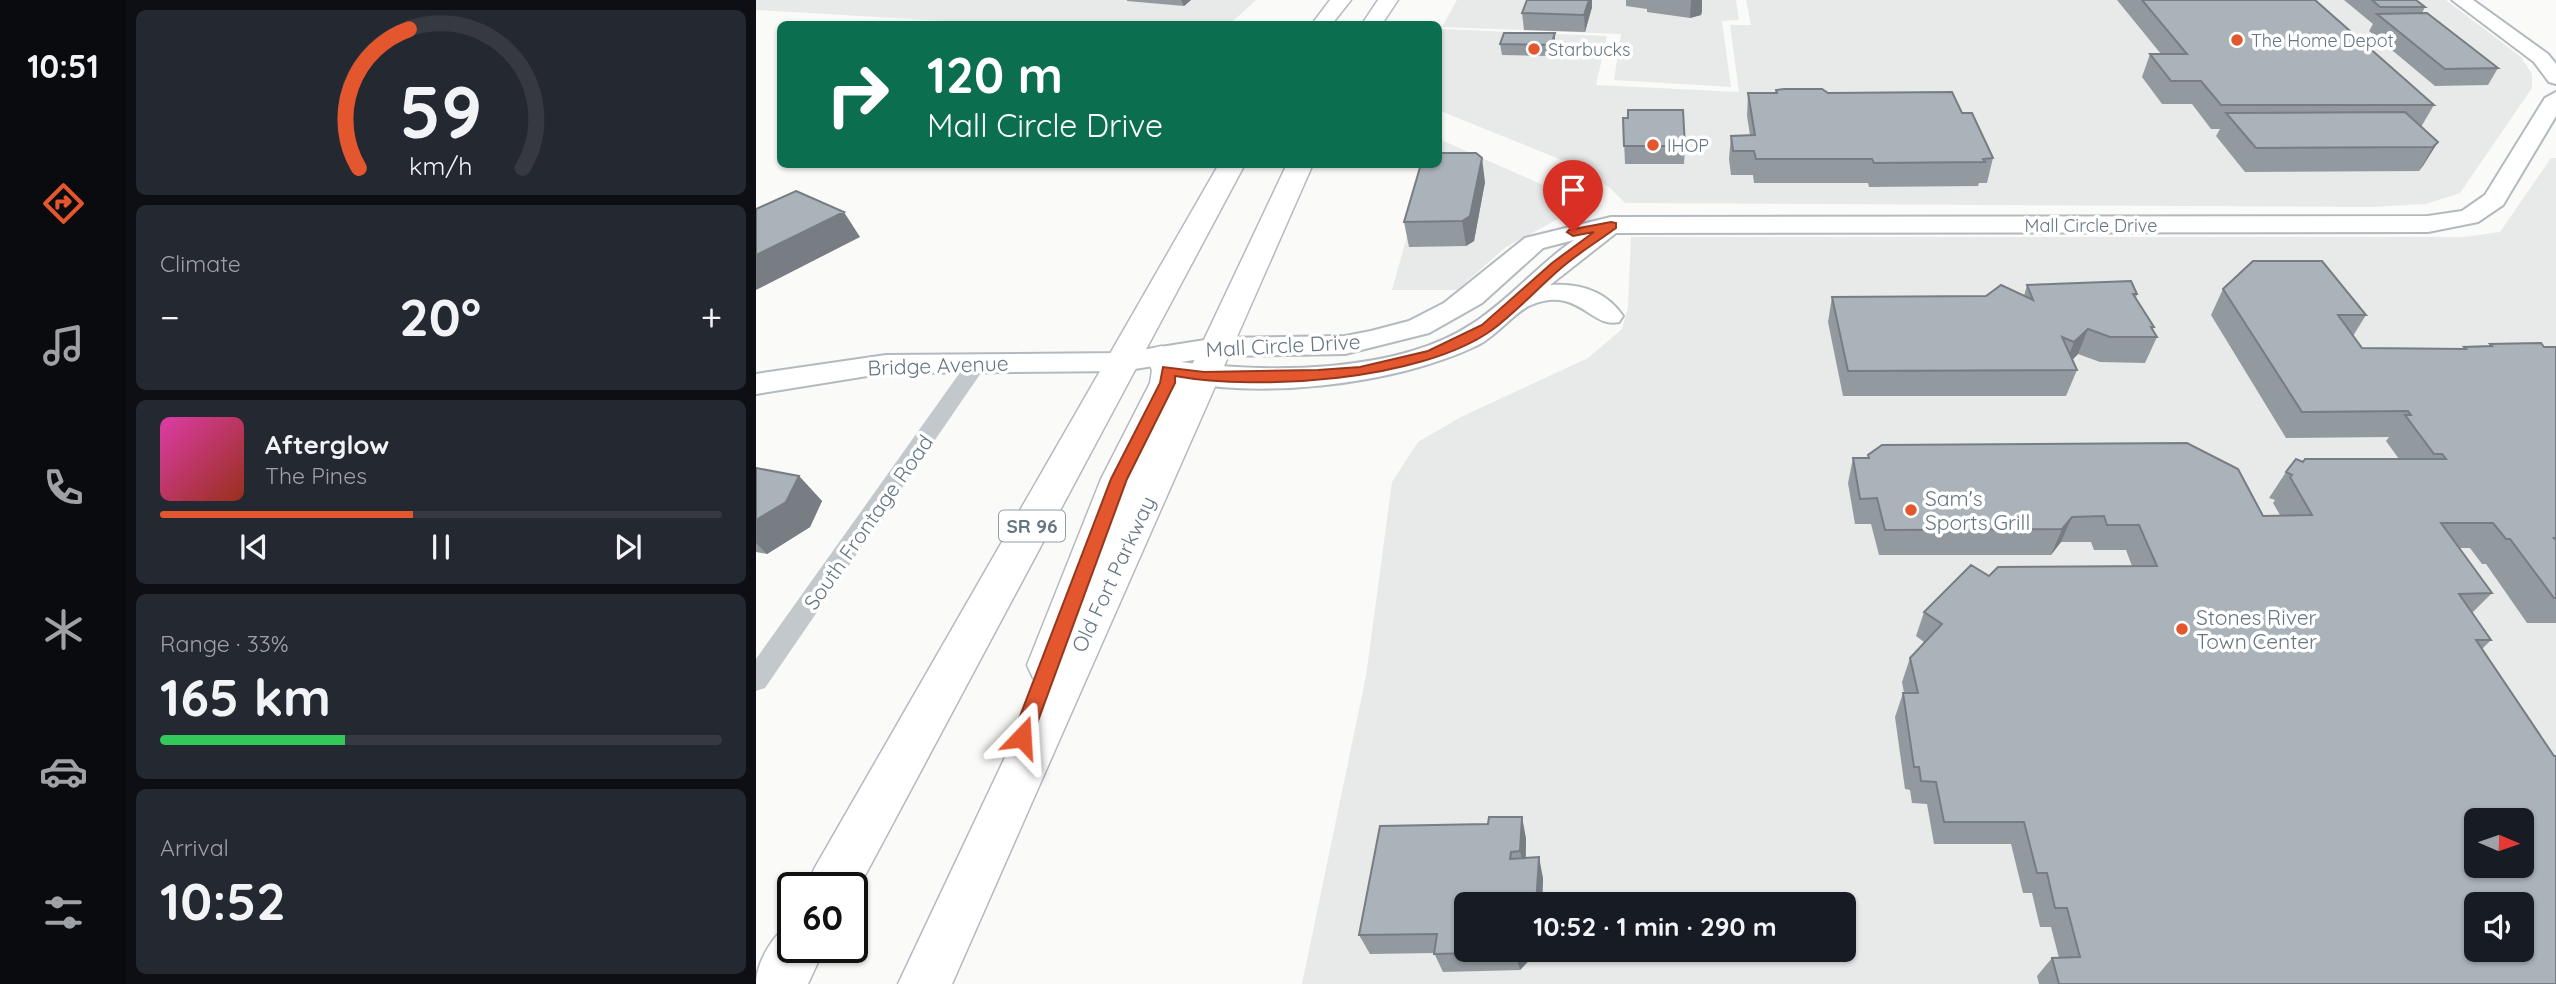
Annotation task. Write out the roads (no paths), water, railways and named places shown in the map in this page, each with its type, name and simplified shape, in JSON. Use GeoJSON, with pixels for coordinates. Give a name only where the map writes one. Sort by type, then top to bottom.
{"type":"FeatureCollection","features":[{"type":"Feature","properties":{"kind":"main road"},"geometry":{"type":"LineString","coordinates":[[1324,21],[1341,0]]}},
{"type":"Feature","properties":{"kind":"main road"},"geometry":{"type":"LineString","coordinates":[[1374,21],[1388,0]]}},
{"type":"Feature","properties":{"kind":"main road","name":"SR 96"},"geometry":{"type":"LineString","coordinates":[[1175,362],[1231,168]]}},
{"type":"Feature","properties":{"kind":"main road","name":"SR 96"},"geometry":{"type":"LineString","coordinates":[[842,872],[1175,362],[1297,168]]}},
{"type":"Feature","properties":{"kind":"main road"},"geometry":{"type":"LineString","coordinates":[[925,984],[966,893],[1097,533],[1119,479],[1175,362]]}},
{"type":"Feature","properties":{"kind":"main road"},"geometry":{"type":"LineString","coordinates":[[779,984],[790,963]]}},
{"type":"Feature","properties":{"kind":"street"},"geometry":{"type":"LineString","coordinates":[[2461,0],[2541,58],[2556,78]]}},
{"type":"Feature","properties":{"kind":"street","name":"Mall Circle Drive"},"geometry":{"type":"LineString","coordinates":[[1175,362],[1345,345],[1396,334],[1437,318],[1472,298],[1534,243],[1611,225],[2428,224],[2469,217],[2494,200],[2556,98]]}},
{"type":"Feature","properties":{"kind":"street","name":"Mall Circle Drive"},"geometry":{"type":"LineString","coordinates":[[1175,362],[1360,372],[1432,355],[1469,339],[1522,298],[1557,265],[1611,225]]}},
{"type":"Feature","properties":{"kind":"street"},"geometry":{"type":"LineString","coordinates":[[1522,298],[1579,294],[1600,302],[1609,316]]}},
{"type":"Feature","properties":{"kind":"street","name":"South Frontage Road"},"geometry":{"type":"LineString","coordinates":[[756,680],[978,362]]}},
{"type":"Feature","properties":{"kind":"street","name":"Bridge Avenue"},"geometry":{"type":"LineString","coordinates":[[756,384],[886,363],[1175,362]]}},
{"type":"Feature","properties":{"kind":"place","name":"The Home Depot"},"geometry":{"type":"Point","coordinates":[2237,40]}},
{"type":"Feature","properties":{"kind":"place","name":"Starbucks"},"geometry":{"type":"Point","coordinates":[1534,49]}},
{"type":"Feature","properties":{"kind":"place","name":"IHOP"},"geometry":{"type":"Point","coordinates":[1653,145]}},
{"type":"Feature","properties":{"kind":"place","name":"Sam's Sports Grill"},"geometry":{"type":"Point","coordinates":[1911,510]}},
{"type":"Feature","properties":{"kind":"place","name":"Stones River Town Center"},"geometry":{"type":"Point","coordinates":[2182,629]}}]}
